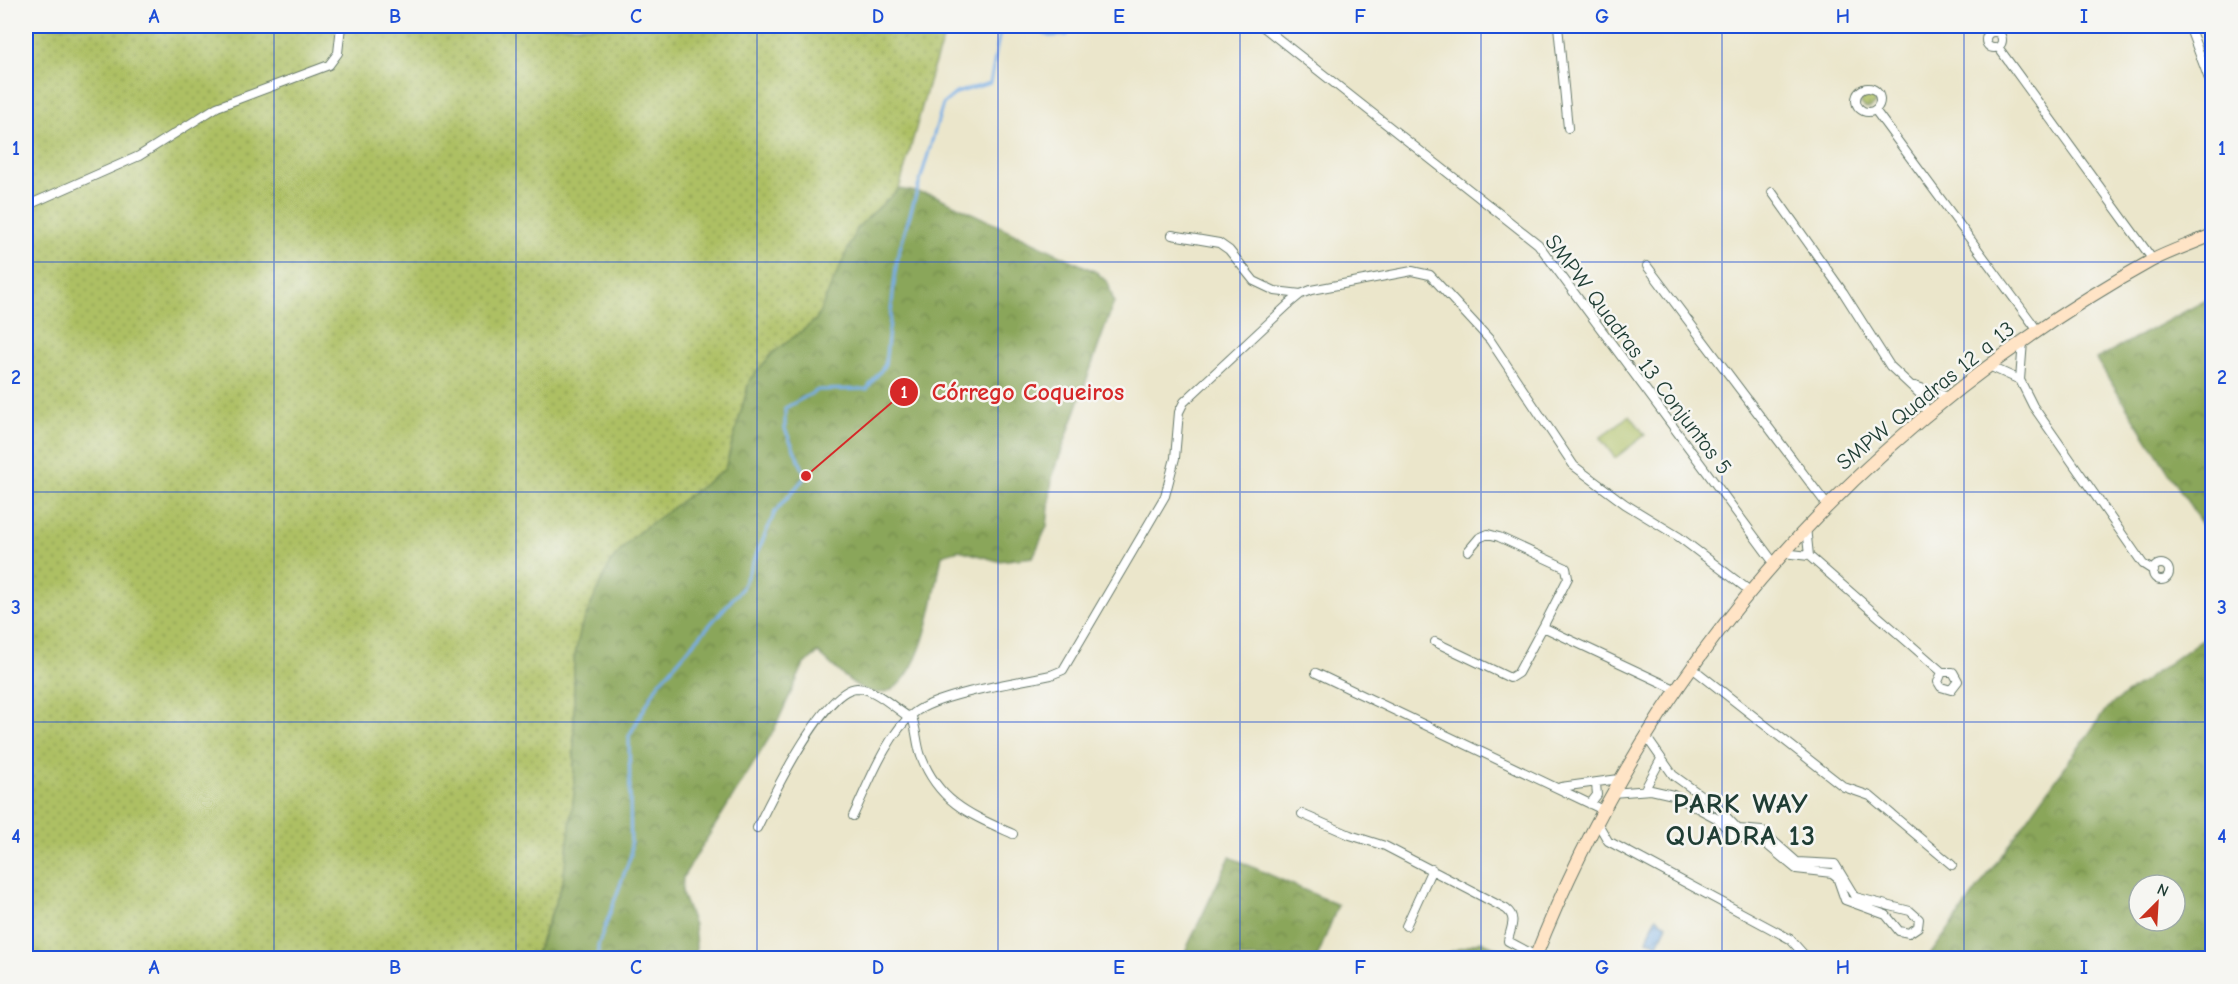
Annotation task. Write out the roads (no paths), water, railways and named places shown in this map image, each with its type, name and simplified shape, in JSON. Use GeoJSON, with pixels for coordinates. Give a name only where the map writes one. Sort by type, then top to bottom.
{"type":"FeatureCollection","features":[{"type":"Feature","properties":{"kind":"street"},"geometry":{"type":"LineString","coordinates":[[26,206],[139,156],[217,106],[329,65],[338,53],[341,26]]}},
{"type":"Feature","properties":{"kind":"street","name":"SMPW Quadras 13 Conjuntos 5"},"geometry":{"type":"LineString","coordinates":[[1262,26],[1538,244],[1774,563]]}},
{"type":"Feature","properties":{"kind":"street"},"geometry":{"type":"LineString","coordinates":[[1558,26],[1568,128]]}},
{"type":"Feature","properties":{"kind":"street"},"geometry":{"type":"LineString","coordinates":[[2189,26],[2212,87]]}},
{"type":"Feature","properties":{"kind":"street"},"geometry":{"type":"LineString","coordinates":[[1998,47],[2153,260]]}},
{"type":"Feature","properties":{"kind":"street"},"geometry":{"type":"LineString","coordinates":[[1875,110],[2038,331]]}},
{"type":"Feature","properties":{"kind":"street"},"geometry":{"type":"LineString","coordinates":[[1772,192],[1843,292],[1890,366],[1915,386],[1926,404],[1927,414]]}},
{"type":"Feature","properties":{"kind":"street"},"geometry":{"type":"LineString","coordinates":[[1172,235],[1219,243],[1229,250],[1254,281],[1275,291],[1301,294],[1412,271],[1430,275],[1490,340],[1574,466],[1625,504],[1685,541],[1750,591]]}},
{"type":"Feature","properties":{"kind":"street","name":"SMPW Quadras 12 a 13"},"geometry":{"type":"LineString","coordinates":[[1536,957],[1585,846],[1619,779],[1646,735],[1691,666],[1750,591],[1806,527],[1927,414],[2023,341],[2153,260],[2212,235]]}},
{"type":"Feature","properties":{"kind":"street"},"geometry":{"type":"LineString","coordinates":[[1647,266],[1827,505]]}},
{"type":"Feature","properties":{"kind":"street"},"geometry":{"type":"LineString","coordinates":[[853,816],[879,761],[910,716],[926,707],[962,694],[1051,675],[1063,670],[1165,496],[1175,458],[1180,407],[1301,294]]}},
{"type":"Feature","properties":{"kind":"street"},"geometry":{"type":"LineString","coordinates":[[2023,341],[2020,380],[2033,406],[2143,564],[2154,571]]}},
{"type":"Feature","properties":{"kind":"street"},"geometry":{"type":"LineString","coordinates":[[1989,366],[2020,380]]}},
{"type":"Feature","properties":{"kind":"street"},"geometry":{"type":"LineString","coordinates":[[1915,386],[1949,397]]}},
{"type":"Feature","properties":{"kind":"street"},"geometry":{"type":"LineString","coordinates":[[1806,527],[1809,556]]}},
{"type":"Feature","properties":{"kind":"street"},"geometry":{"type":"LineString","coordinates":[[1435,642],[1510,678],[1518,674],[1568,578],[1566,568],[1494,535],[1479,538],[1468,551]]}},
{"type":"Feature","properties":{"kind":"street"},"geometry":{"type":"LineString","coordinates":[[1783,553],[1809,556],[1942,672]]}},
{"type":"Feature","properties":{"kind":"street"},"geometry":{"type":"LineString","coordinates":[[1543,627],[1675,689]]}},
{"type":"Feature","properties":{"kind":"street"},"geometry":{"type":"LineString","coordinates":[[1691,666],[1844,787],[1864,794],[1884,807],[1898,818],[1912,835],[1952,865]]}},
{"type":"Feature","properties":{"kind":"street"},"geometry":{"type":"LineString","coordinates":[[1316,673],[1558,786],[1603,810]]}},
{"type":"Feature","properties":{"kind":"street"},"geometry":{"type":"LineString","coordinates":[[757,828],[780,780],[813,726],[840,697],[854,689],[864,689],[910,716],[922,758],[943,794],[964,810],[1013,834]]}},
{"type":"Feature","properties":{"kind":"street"},"geometry":{"type":"LineString","coordinates":[[1612,793],[1645,789],[1660,791],[1687,802],[1722,822],[1735,837],[1761,840],[1796,869],[1832,873],[1837,877],[1845,900],[1886,915],[1899,931],[1909,933],[1918,927],[1919,919],[1910,911],[1855,897],[1835,864],[1797,862],[1762,831],[1738,829],[1716,806],[1678,780],[1646,735]]}},
{"type":"Feature","properties":{"kind":"street"},"geometry":{"type":"LineString","coordinates":[[1645,789],[1661,759]]}},
{"type":"Feature","properties":{"kind":"street"},"geometry":{"type":"LineString","coordinates":[[1558,786],[1596,784],[1619,779]]}},
{"type":"Feature","properties":{"kind":"street"},"geometry":{"type":"LineString","coordinates":[[1588,803],[1598,792],[1596,784]]}},
{"type":"Feature","properties":{"kind":"street"},"geometry":{"type":"LineString","coordinates":[[1586,785],[1584,793],[1588,803]]}},
{"type":"Feature","properties":{"kind":"street"},"geometry":{"type":"LineString","coordinates":[[1302,814],[1350,835],[1385,846],[1509,912],[1513,922],[1508,941],[1536,957]]}},
{"type":"Feature","properties":{"kind":"street"},"geometry":{"type":"LineString","coordinates":[[1597,822],[1608,841],[1790,939],[1807,958]]}},
{"type":"Feature","properties":{"kind":"street"},"geometry":{"type":"LineString","coordinates":[[1585,846],[1608,841]]}},
{"type":"Feature","properties":{"kind":"street"},"geometry":{"type":"LineString","coordinates":[[1406,926],[1432,869]]}},
{"type":"Feature","properties":{"kind":"water"},"geometry":{"type":"Polygon","coordinates":[[[1656,917],[1667,925],[1658,944],[1647,940],[1656,917]]]}},
{"type":"Feature","properties":{"kind":"waterway"},"geometry":{"type":"LineString","coordinates":[[598,958],[598,946],[631,855],[629,736],[658,684],[742,588],[775,512],[806,476],[785,429],[785,408],[818,390],[867,389],[885,365],[897,258],[943,104],[956,93],[990,83],[1001,27],[1005,26]]}},
{"type":"Feature","properties":{"kind":"waterway"},"geometry":{"type":"LineString","coordinates":[[1030,26],[1049,36],[1067,35],[1072,26]]}},
{"type":"Feature","properties":{"kind":"place","name":"Córrego Coqueiros"},"geometry":{"type":"Point","coordinates":[806,476]}},
{"type":"Feature","properties":{"kind":"district","name":"PARK WAY QUADRA 13"},"geometry":{"type":"Point","coordinates":[1741,819]}}]}
